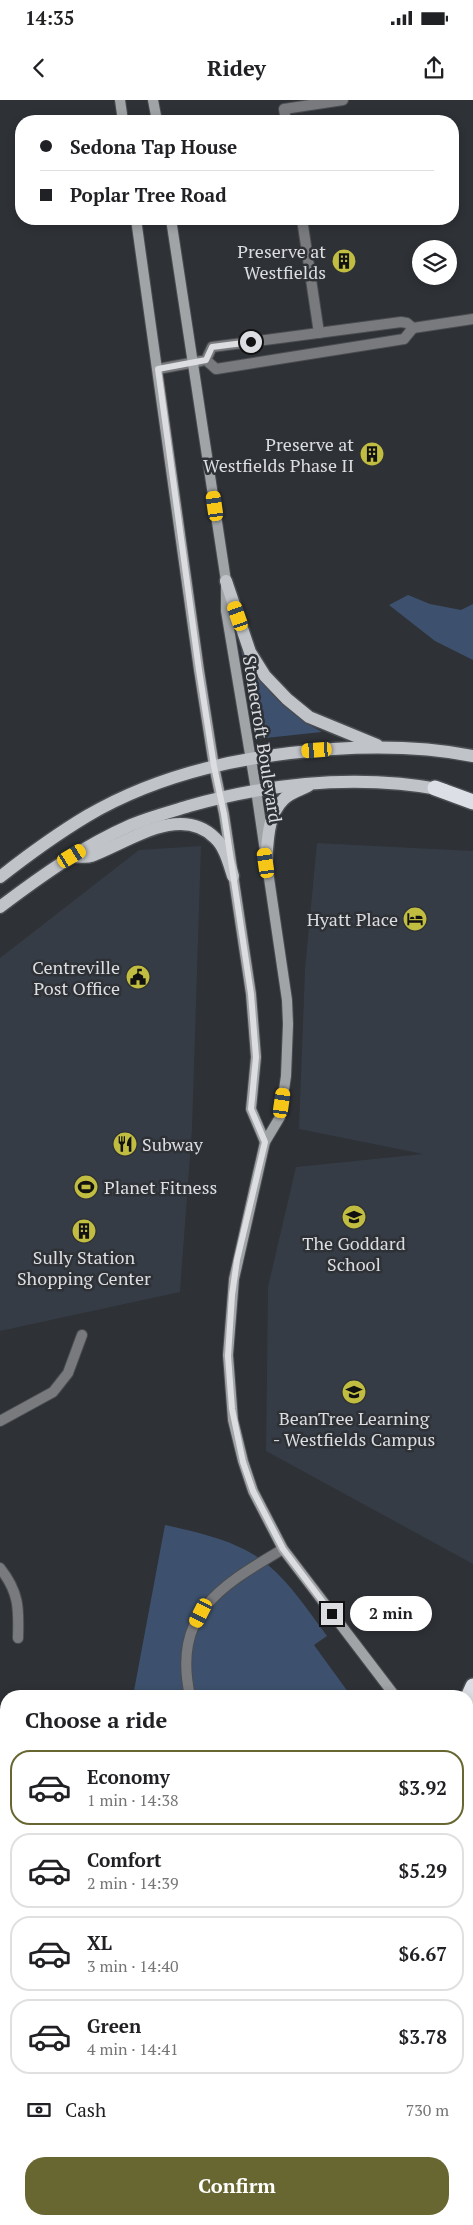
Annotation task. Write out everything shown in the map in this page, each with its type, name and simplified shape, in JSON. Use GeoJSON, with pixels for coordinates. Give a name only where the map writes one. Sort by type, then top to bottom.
{"type":"FeatureCollection","features":[{"type":"Feature","properties":{"kind":"highway"},"geometry":{"type":"LineString","coordinates":[[435,788],[473,802]]}},
{"type":"Feature","properties":{"kind":"main road"},"geometry":{"type":"LineString","coordinates":[[120,100],[122,115]]}},
{"type":"Feature","properties":{"kind":"main road"},"geometry":{"type":"LineString","coordinates":[[153,100],[156,115]]}},
{"type":"Feature","properties":{"kind":"main road"},"geometry":{"type":"LineString","coordinates":[[137,225],[158,369],[174,499],[214,766],[221,797],[246,956],[256,1042],[251,1109],[265,1142]]}},
{"type":"Feature","properties":{"kind":"main road","name":"Stonecroft Boulevard"},"geometry":{"type":"LineString","coordinates":[[172,225],[226,581],[226,611],[256,790],[287,1000],[286,1076],[280,1117],[265,1142],[234,1279],[229,1324],[228,1372],[233,1420],[243,1462],[253,1491],[283,1549],[390,1690]]}},
{"type":"Feature","properties":{"kind":"main road"},"geometry":{"type":"LineString","coordinates":[[226,581],[250,652],[265,676],[287,699],[309,717],[384,748]]}},
{"type":"Feature","properties":{"kind":"main road"},"geometry":{"type":"LineString","coordinates":[[0,877],[88,816],[157,784],[214,766],[250,758],[300,752],[384,748],[407,748],[473,756]]}},
{"type":"Feature","properties":{"kind":"main road"},"geometry":{"type":"LineString","coordinates":[[266,863],[270,828],[284,799],[316,783]]}},
{"type":"Feature","properties":{"kind":"main road"},"geometry":{"type":"LineString","coordinates":[[0,907],[72,856],[132,825],[221,797],[256,790],[316,783],[405,784],[473,796]]}},
{"type":"Feature","properties":{"kind":"main road"},"geometry":{"type":"LineString","coordinates":[[72,856],[90,856],[130,837],[164,826],[189,824],[200,827],[216,838],[233,876]]}},
{"type":"Feature","properties":{"kind":"street"},"geometry":{"type":"LineString","coordinates":[[285,115],[284,109],[343,100]]}},
{"type":"Feature","properties":{"kind":"street"},"geometry":{"type":"LineString","coordinates":[[303,225],[319,333]]}},
{"type":"Feature","properties":{"kind":"street"},"geometry":{"type":"LineString","coordinates":[[206,360],[212,347],[401,322],[407,323],[413,328],[473,319]]}},
{"type":"Feature","properties":{"kind":"street"},"geometry":{"type":"LineString","coordinates":[[206,360],[216,369],[298,357],[399,340],[408,336],[413,328]]}},
{"type":"Feature","properties":{"kind":"street"},"geometry":{"type":"LineString","coordinates":[[158,369],[206,360]]}},
{"type":"Feature","properties":{"kind":"street"},"geometry":{"type":"LineString","coordinates":[[0,1421],[52,1392],[68,1373],[82,1335]]}},
{"type":"Feature","properties":{"kind":"street"},"geometry":{"type":"LineString","coordinates":[[189,1690],[186,1677],[188,1644],[208,1601],[234,1578],[283,1549]]}},
{"type":"Feature","properties":{"kind":"street"},"geometry":{"type":"LineString","coordinates":[[0,1568],[16,1593],[19,1610],[18,1638]]}},
{"type":"Feature","properties":{"kind":"shaded area"},"geometry":{"type":"Polygon","coordinates":[[[408,595],[430,604],[461,610],[473,604],[473,660],[435,641],[389,605],[408,595]]]}},
{"type":"Feature","properties":{"kind":"shaded area"},"geometry":{"type":"Polygon","coordinates":[[[241,649],[257,675],[275,697],[296,716],[322,732],[256,739],[241,649]]]}},
{"type":"Feature","properties":{"kind":"shaded area"},"geometry":{"type":"Polygon","coordinates":[[[317,843],[473,851],[473,1564],[266,1451],[268,1287],[296,1167],[423,1154],[299,1129],[305,969],[317,843]]]}},
{"type":"Feature","properties":{"kind":"shaded area"},"geometry":{"type":"Polygon","coordinates":[[[201,846],[192,1129],[180,1292],[0,1331],[0,958],[139,850],[201,846]]]}},
{"type":"Feature","properties":{"kind":"shaded area"},"geometry":{"type":"Polygon","coordinates":[[[165,1525],[206,1535],[232,1544],[268,1565],[299,1599],[327,1636],[314,1645],[347,1690],[134,1690],[165,1525]]]}},
{"type":"Feature","properties":{"kind":"place","name":"Preserve at Westfields"},"geometry":{"type":"Point","coordinates":[344,261]}},
{"type":"Feature","properties":{"kind":"place","name":"Preserve at Westfields Phase II"},"geometry":{"type":"Point","coordinates":[372,454]}},
{"type":"Feature","properties":{"kind":"place","name":"Hyatt Place"},"geometry":{"type":"Point","coordinates":[415,919]}},
{"type":"Feature","properties":{"kind":"place","name":"Centreville Post Office"},"geometry":{"type":"Point","coordinates":[138,977]}},
{"type":"Feature","properties":{"kind":"place","name":"Subway"},"geometry":{"type":"Point","coordinates":[125,1144]}},
{"type":"Feature","properties":{"kind":"place","name":"Planet Fitness"},"geometry":{"type":"Point","coordinates":[86,1187]}},
{"type":"Feature","properties":{"kind":"place","name":"The Goddard School"},"geometry":{"type":"Point","coordinates":[354,1217]}},
{"type":"Feature","properties":{"kind":"place","name":"Sully Station Shopping Center"},"geometry":{"type":"Point","coordinates":[84,1231]}},
{"type":"Feature","properties":{"kind":"place","name":"BeanTree Learning - Westfields Campus"},"geometry":{"type":"Point","coordinates":[354,1392]}},
{"type":"Feature","properties":{"kind":"route"},"geometry":{"type":"LineString","coordinates":[[251,342],[212,347],[206,360],[158,369],[174,499],[199,670],[214,766],[224,814],[251,994],[256,1042],[251,1109],[265,1142],[237,1260],[232,1295],[228,1372],[233,1420],[243,1462],[253,1491],[283,1549],[332,1614]]}}]}
